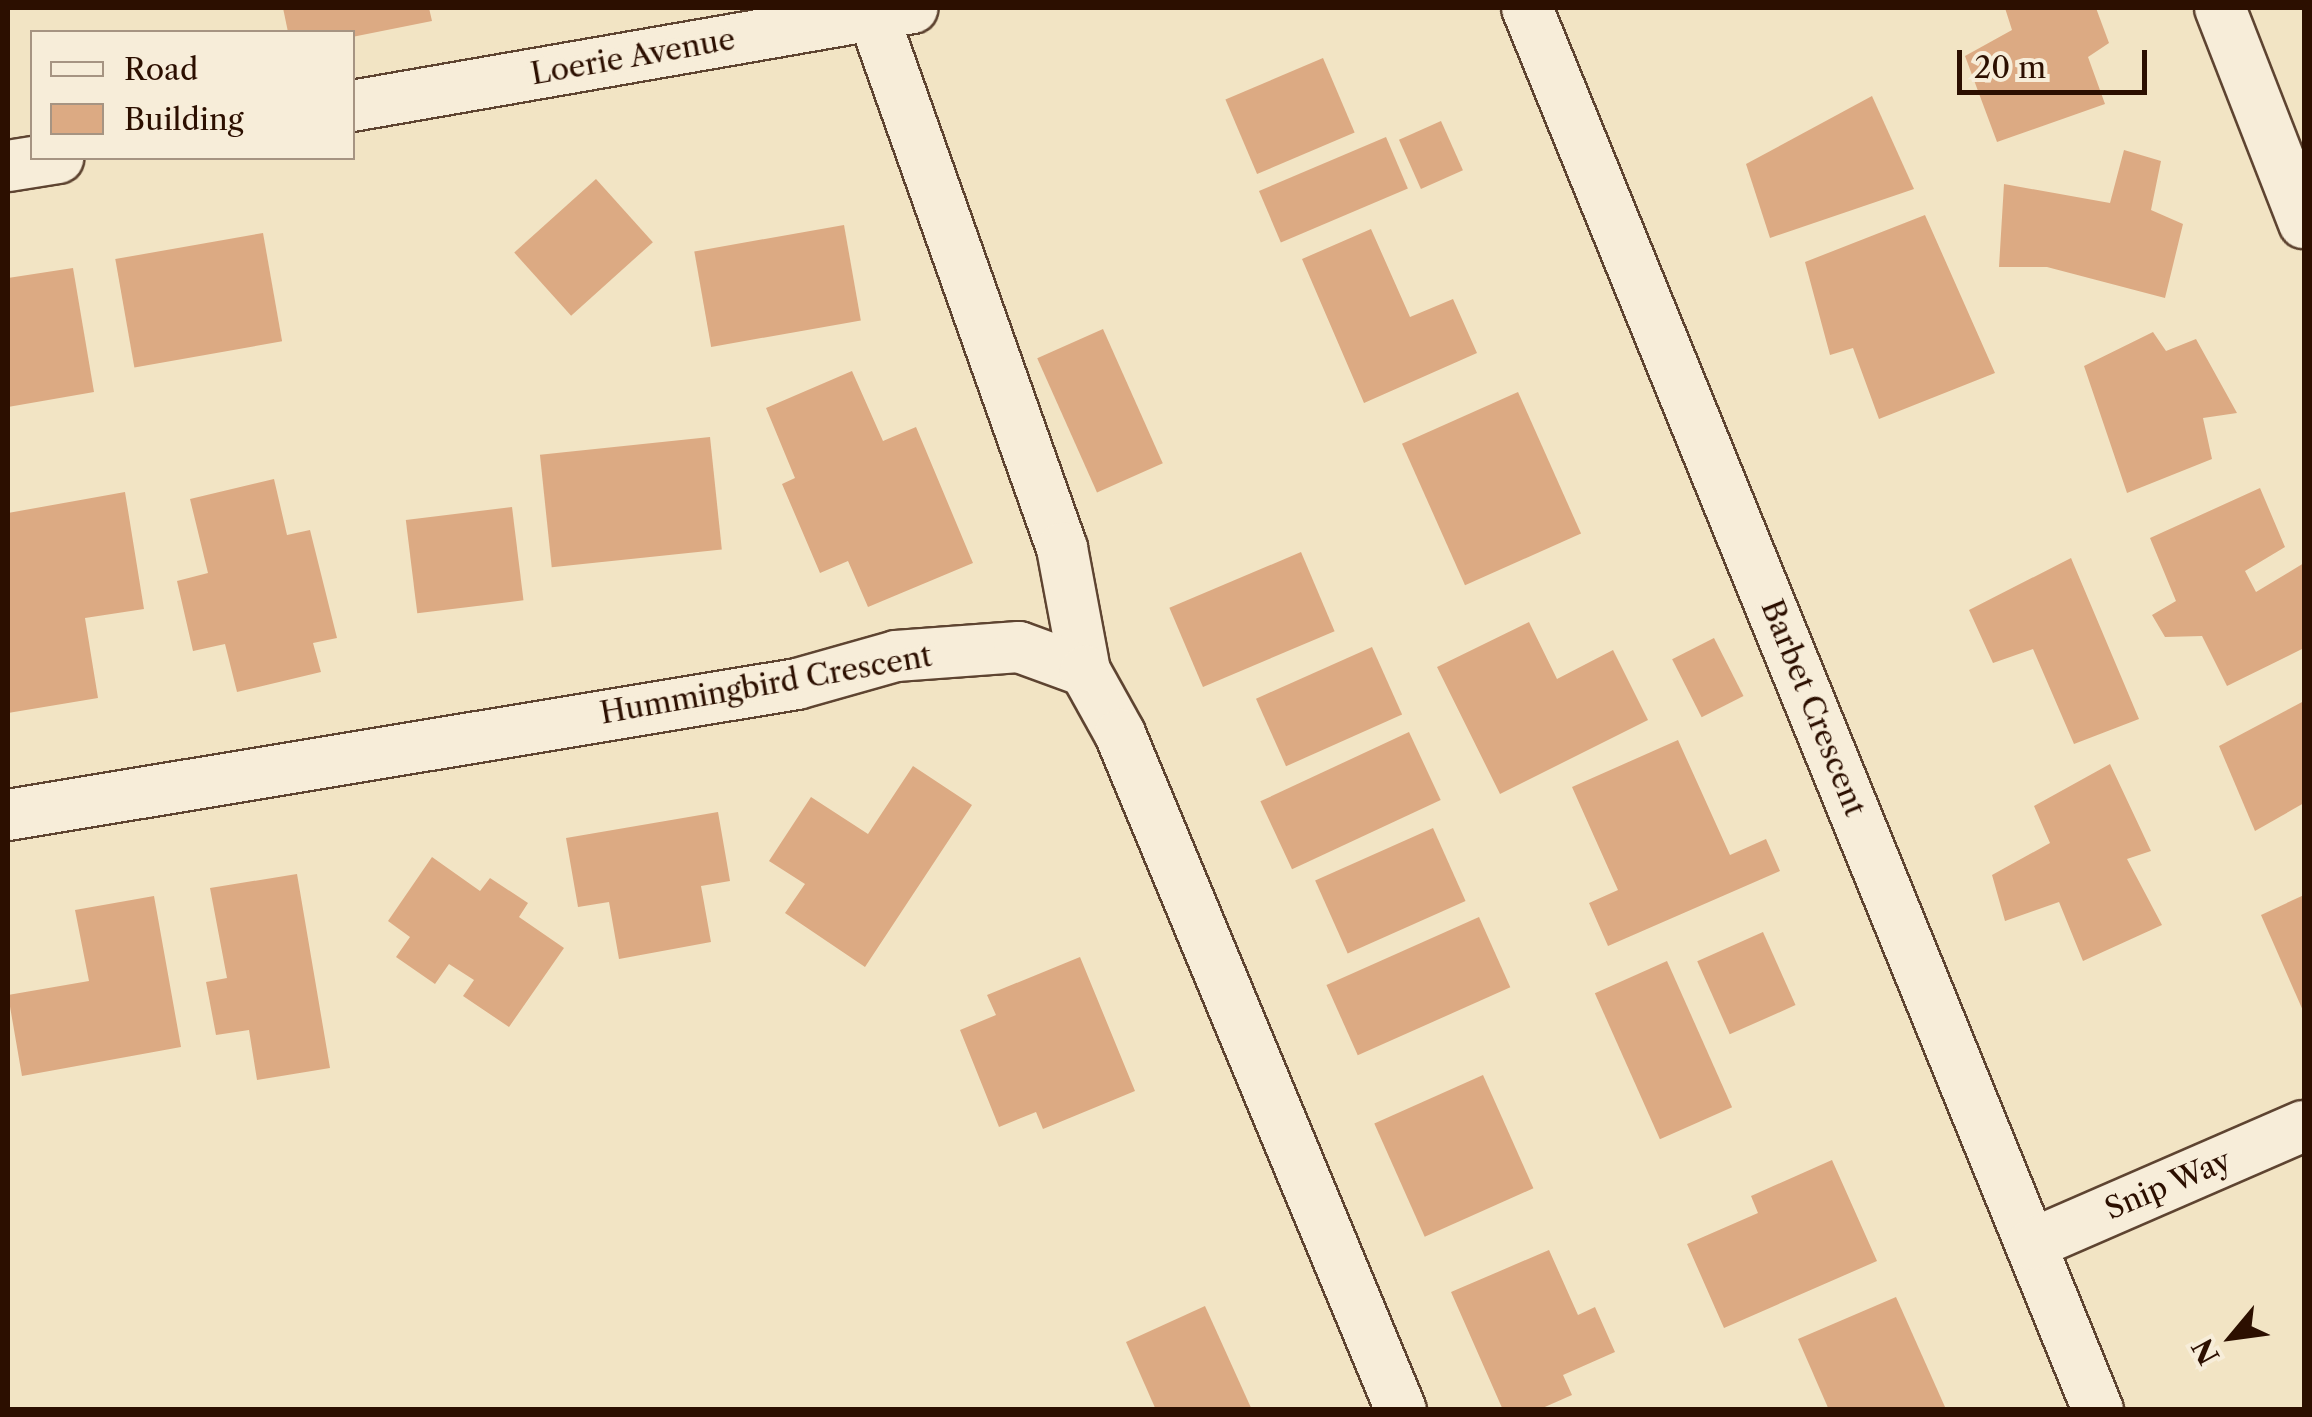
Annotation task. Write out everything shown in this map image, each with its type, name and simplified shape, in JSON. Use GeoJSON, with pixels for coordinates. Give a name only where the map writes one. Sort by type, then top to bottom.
{"type":"FeatureCollection","features":[{"type":"Feature","properties":{"kind":"street","name":"Barbet Crescent"},"geometry":{"type":"LineString","coordinates":[[1527,8],[2098,1410]]}},
{"type":"Feature","properties":{"kind":"street"},"geometry":{"type":"LineString","coordinates":[[2220,8],[2304,223]]}},
{"type":"Feature","properties":{"kind":"street"},"geometry":{"type":"LineString","coordinates":[[893,11],[1062,548],[1086,671],[1128,752],[1401,1410]]}},
{"type":"Feature","properties":{"kind":"street","name":"Loerie Avenue"},"geometry":{"type":"LineString","coordinates":[[355,105],[893,11]]}},
{"type":"Feature","properties":{"kind":"street"},"geometry":{"type":"LineString","coordinates":[[8,166],[46,160]]}},
{"type":"Feature","properties":{"kind":"street","name":"Hummingbird Crescent"},"geometry":{"type":"LineString","coordinates":[[8,815],[796,684],[896,656],[1019,647],[1086,671]]}},
{"type":"Feature","properties":{"kind":"street","name":"Snip Way"},"geometry":{"type":"LineString","coordinates":[[2032,1244],[2304,1126]]}},
{"type":"Feature","properties":{"kind":"building"},"geometry":{"type":"Polygon","coordinates":[[[283,8],[429,8],[432,21],[355,36],[355,30],[288,30],[283,8]]]}},
{"type":"Feature","properties":{"kind":"building"},"geometry":{"type":"Polygon","coordinates":[[[2005,8],[2096,8],[2109,43],[2088,57],[2105,104],[1997,142],[1965,56],[2012,30],[2005,8]]]}},
{"type":"Feature","properties":{"kind":"building"},"geometry":{"type":"Polygon","coordinates":[[[1323,58],[1355,133],[1257,174],[1225,99],[1323,58]]]}},
{"type":"Feature","properties":{"kind":"building"},"geometry":{"type":"Polygon","coordinates":[[[1872,96],[1914,189],[1770,238],[1746,164],[1872,96]]]}},
{"type":"Feature","properties":{"kind":"building"},"geometry":{"type":"Polygon","coordinates":[[[1441,121],[1463,170],[1421,189],[1399,140],[1441,121]]]}},
{"type":"Feature","properties":{"kind":"building"},"geometry":{"type":"Polygon","coordinates":[[[1386,137],[1408,189],[1281,242],[1259,191],[1386,137]]]}},
{"type":"Feature","properties":{"kind":"building"},"geometry":{"type":"Polygon","coordinates":[[[2124,150],[2161,161],[2151,210],[2183,224],[2165,298],[2047,267],[1999,267],[2004,184],[2110,203],[2124,150]]]}},
{"type":"Feature","properties":{"kind":"building"},"geometry":{"type":"Polygon","coordinates":[[[596,179],[653,242],[571,316],[514,253],[596,179]]]}},
{"type":"Feature","properties":{"kind":"building"},"geometry":{"type":"Polygon","coordinates":[[[1925,215],[1995,373],[1879,419],[1853,348],[1830,355],[1805,262],[1925,215]]]}},
{"type":"Feature","properties":{"kind":"building"},"geometry":{"type":"Polygon","coordinates":[[[844,225],[861,321],[711,347],[694,251],[844,225]]]}},
{"type":"Feature","properties":{"kind":"building"},"geometry":{"type":"Polygon","coordinates":[[[1371,229],[1410,317],[1453,299],[1477,353],[1364,403],[1302,259],[1371,229]]]}},
{"type":"Feature","properties":{"kind":"building"},"geometry":{"type":"Polygon","coordinates":[[[263,233],[282,341],[134,367],[115,259],[263,233]]]}},
{"type":"Feature","properties":{"kind":"building"},"geometry":{"type":"Polygon","coordinates":[[[73,268],[94,392],[8,407],[8,278],[73,268]]]}},
{"type":"Feature","properties":{"kind":"building"},"geometry":{"type":"Polygon","coordinates":[[[1103,329],[1163,463],[1097,493],[1037,358],[1103,329]]]}},
{"type":"Feature","properties":{"kind":"building"},"geometry":{"type":"Polygon","coordinates":[[[2153,332],[2166,351],[2196,339],[2237,413],[2203,418],[2212,459],[2127,493],[2084,366],[2153,332]]]}},
{"type":"Feature","properties":{"kind":"building"},"geometry":{"type":"Polygon","coordinates":[[[852,371],[883,441],[916,427],[973,563],[868,607],[848,561],[820,573],[782,484],[795,478],[766,408],[852,371]]]}},
{"type":"Feature","properties":{"kind":"building"},"geometry":{"type":"Polygon","coordinates":[[[1518,392],[1581,534],[1465,585],[1402,444],[1518,392]]]}},
{"type":"Feature","properties":{"kind":"building"},"geometry":{"type":"Polygon","coordinates":[[[710,437],[722,549],[552,567],[540,455],[710,437]]]}},
{"type":"Feature","properties":{"kind":"building"},"geometry":{"type":"Polygon","coordinates":[[[274,479],[287,535],[310,530],[337,638],[313,643],[321,672],[237,692],[225,644],[193,651],[177,581],[208,573],[190,499],[274,479]]]}},
{"type":"Feature","properties":{"kind":"building"},"geometry":{"type":"Polygon","coordinates":[[[2260,488],[2285,547],[2245,571],[2256,592],[2304,563],[2304,648],[2227,686],[2202,636],[2165,637],[2152,615],[2176,601],[2150,538],[2260,488]]]}},
{"type":"Feature","properties":{"kind":"building"},"geometry":{"type":"Polygon","coordinates":[[[125,492],[144,609],[85,618],[98,698],[8,713],[8,513],[125,492]]]}},
{"type":"Feature","properties":{"kind":"building"},"geometry":{"type":"Polygon","coordinates":[[[512,507],[523,600],[417,613],[406,520],[512,507]]]}},
{"type":"Feature","properties":{"kind":"building"},"geometry":{"type":"Polygon","coordinates":[[[1301,552],[1335,631],[1203,687],[1169,608],[1301,552]]]}},
{"type":"Feature","properties":{"kind":"building"},"geometry":{"type":"Polygon","coordinates":[[[2071,558],[2139,719],[2074,744],[2033,649],[1993,663],[1969,610],[2071,558]]]}},
{"type":"Feature","properties":{"kind":"building"},"geometry":{"type":"Polygon","coordinates":[[[1529,622],[1557,679],[1613,650],[1648,720],[1500,794],[1437,667],[1529,622]]]}},
{"type":"Feature","properties":{"kind":"building"},"geometry":{"type":"Polygon","coordinates":[[[1714,638],[1744,696],[1702,717],[1672,659],[1714,638]]]}},
{"type":"Feature","properties":{"kind":"building"},"geometry":{"type":"Polygon","coordinates":[[[1372,647],[1402,715],[1286,766],[1256,699],[1372,647]]]}},
{"type":"Feature","properties":{"kind":"building"},"geometry":{"type":"Polygon","coordinates":[[[2304,701],[2304,803],[2255,831],[2219,746],[2304,701]]]}},
{"type":"Feature","properties":{"kind":"building"},"geometry":{"type":"Polygon","coordinates":[[[1409,732],[1441,800],[1292,869],[1260,801],[1409,732]]]}},
{"type":"Feature","properties":{"kind":"building"},"geometry":{"type":"Polygon","coordinates":[[[1678,740],[1730,855],[1766,839],[1780,871],[1608,946],[1589,903],[1618,890],[1572,787],[1678,740]]]}},
{"type":"Feature","properties":{"kind":"building"},"geometry":{"type":"Polygon","coordinates":[[[2110,764],[2151,851],[2127,859],[2162,925],[2083,961],[2059,902],[2005,921],[1992,875],[2050,843],[2034,806],[2110,764]]]}},
{"type":"Feature","properties":{"kind":"building"},"geometry":{"type":"Polygon","coordinates":[[[913,766],[972,805],[865,967],[785,913],[805,884],[769,861],[811,797],[868,834],[913,766]]]}},
{"type":"Feature","properties":{"kind":"building"},"geometry":{"type":"Polygon","coordinates":[[[718,812],[730,881],[701,886],[711,942],[619,959],[609,902],[578,907],[566,838],[718,812]]]}},
{"type":"Feature","properties":{"kind":"building"},"geometry":{"type":"Polygon","coordinates":[[[1433,828],[1466,901],[1348,954],[1315,880],[1433,828]]]}},
{"type":"Feature","properties":{"kind":"building"},"geometry":{"type":"Polygon","coordinates":[[[432,857],[480,891],[490,878],[528,903],[519,917],[564,948],[509,1027],[463,996],[474,980],[449,964],[435,984],[396,957],[410,937],[388,921],[432,857]]]}},
{"type":"Feature","properties":{"kind":"building"},"geometry":{"type":"Polygon","coordinates":[[[297,874],[330,1068],[257,1080],[249,1030],[216,1035],[206,982],[227,978],[210,888],[297,874]]]}},
{"type":"Feature","properties":{"kind":"building"},"geometry":{"type":"Polygon","coordinates":[[[2304,895],[2304,1013],[2261,915],[2304,895]]]}},
{"type":"Feature","properties":{"kind":"building"},"geometry":{"type":"Polygon","coordinates":[[[154,896],[181,1047],[22,1076],[8,995],[89,981],[75,910],[154,896]]]}},
{"type":"Feature","properties":{"kind":"building"},"geometry":{"type":"Polygon","coordinates":[[[1479,917],[1510,987],[1358,1055],[1326,985],[1479,917]]]}},
{"type":"Feature","properties":{"kind":"building"},"geometry":{"type":"Polygon","coordinates":[[[1763,932],[1796,1005],[1730,1034],[1697,961],[1763,932]]]}},
{"type":"Feature","properties":{"kind":"building"},"geometry":{"type":"Polygon","coordinates":[[[1080,957],[1135,1091],[1043,1129],[1036,1112],[999,1127],[960,1030],[996,1015],[987,995],[1080,957]]]}},
{"type":"Feature","properties":{"kind":"building"},"geometry":{"type":"Polygon","coordinates":[[[1667,961],[1732,1107],[1660,1139],[1595,993],[1667,961]]]}},
{"type":"Feature","properties":{"kind":"building"},"geometry":{"type":"Polygon","coordinates":[[[1483,1075],[1533,1188],[1425,1237],[1374,1123],[1483,1075]]]}},
{"type":"Feature","properties":{"kind":"building"},"geometry":{"type":"Polygon","coordinates":[[[1832,1160],[1877,1261],[1724,1328],[1687,1244],[1758,1213],[1751,1196],[1832,1160]]]}},
{"type":"Feature","properties":{"kind":"building"},"geometry":{"type":"Polygon","coordinates":[[[1549,1250],[1578,1315],[1595,1307],[1615,1352],[1563,1375],[1572,1395],[1538,1410],[1503,1410],[1451,1292],[1549,1250]]]}},
{"type":"Feature","properties":{"kind":"building"},"geometry":{"type":"Polygon","coordinates":[[[1896,1297],[1945,1407],[1829,1410],[1798,1339],[1896,1297]]]}},
{"type":"Feature","properties":{"kind":"building"},"geometry":{"type":"Polygon","coordinates":[[[1205,1306],[1252,1410],[1156,1410],[1126,1342],[1205,1306]]]}}]}
